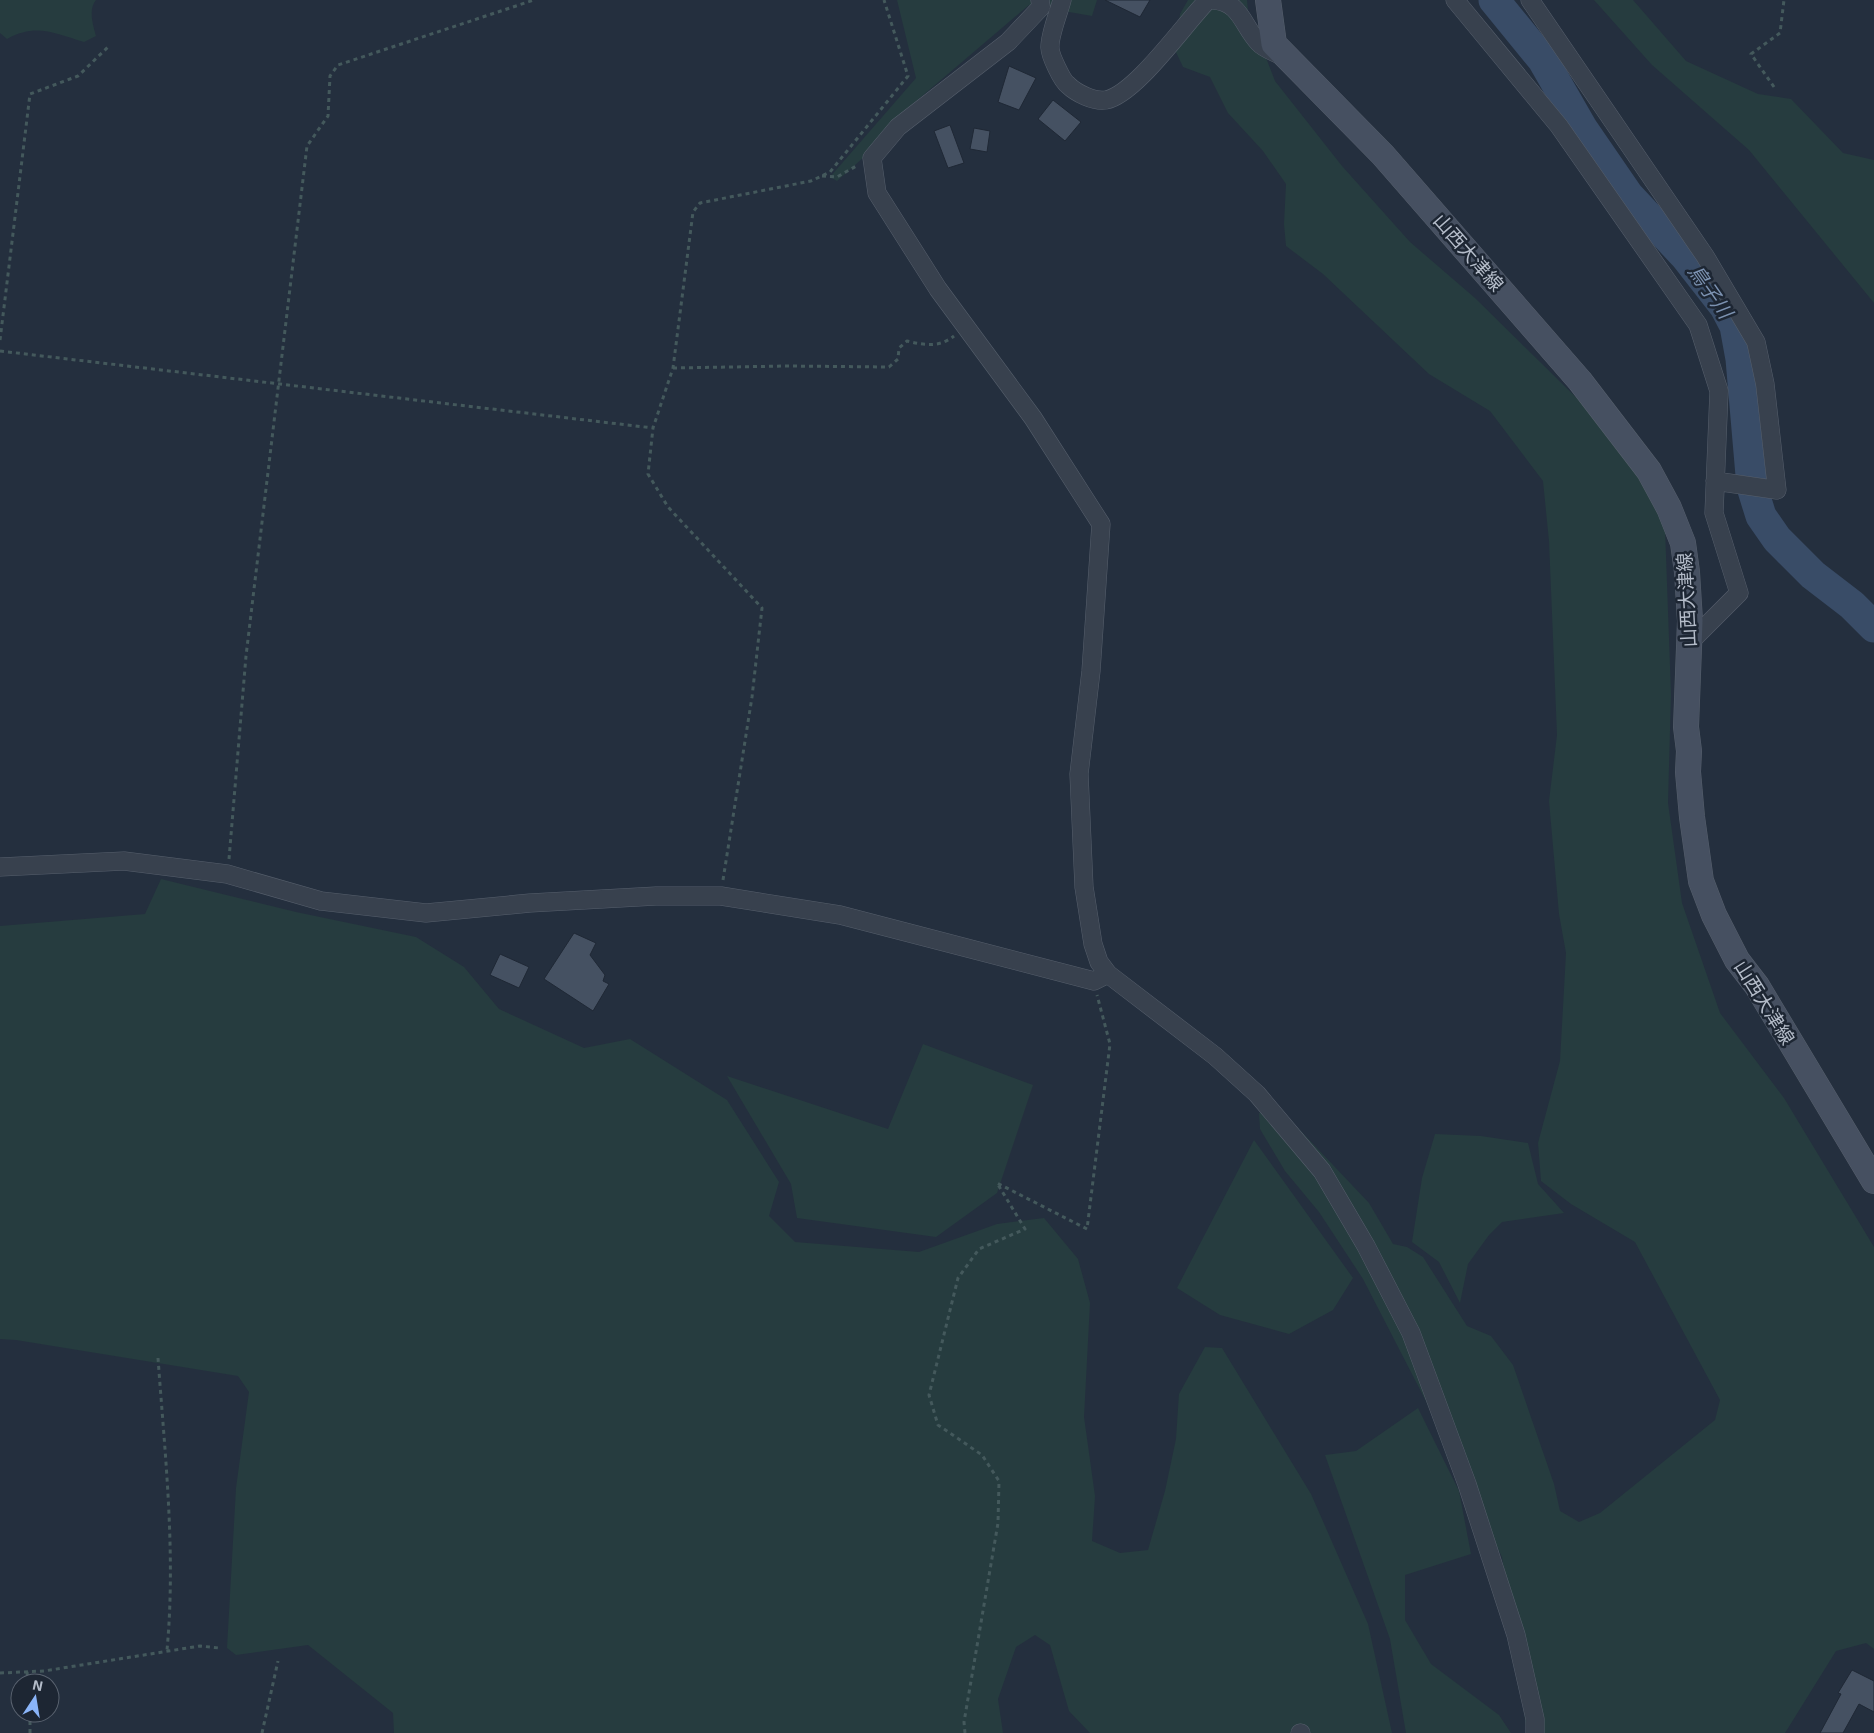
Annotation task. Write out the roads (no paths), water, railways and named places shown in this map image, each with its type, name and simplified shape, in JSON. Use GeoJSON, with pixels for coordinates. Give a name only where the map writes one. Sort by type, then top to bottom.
{"type":"FeatureCollection","features":[{"type":"Feature","properties":{"kind":"main road","name":"山西大津線"},"geometry":{"type":"LineString","coordinates":[[1268,0],[1274,44],[1383,155],[1580,381],[1649,471],[1669,508],[1683,543],[1690,621],[1686,727],[1689,751],[1688,772],[1692,817],[1702,881],[1714,915],[1738,960],[1757,986],[1874,1181]]}},
{"type":"Feature","properties":{"kind":"street"},"geometry":{"type":"LineString","coordinates":[[1040,0],[1041,7],[1008,42],[898,127],[872,158],[877,193],[938,289],[1033,418],[1101,524],[1091,671],[1079,774],[1084,887],[1093,944],[1099,962],[1101,978]]}},
{"type":"Feature","properties":{"kind":"street"},"geometry":{"type":"LineString","coordinates":[[1062,0],[1050,48],[1061,76],[1067,85],[1083,96],[1104,101],[1115,97],[1128,87],[1156,61],[1208,0]]}},
{"type":"Feature","properties":{"kind":"street"},"geometry":{"type":"LineString","coordinates":[[1213,0],[1226,1],[1235,8],[1260,45],[1288,58]]}},
{"type":"Feature","properties":{"kind":"street"},"geometry":{"type":"LineString","coordinates":[[1455,0],[1559,126],[1698,325],[1719,391],[1718,481],[1714,513],[1739,593],[1689,642]]}},
{"type":"Feature","properties":{"kind":"street"},"geometry":{"type":"LineString","coordinates":[[1530,0],[1705,256],[1756,342],[1764,384],[1777,490],[1718,481]]}},
{"type":"Feature","properties":{"kind":"street"},"geometry":{"type":"LineString","coordinates":[[0,867],[124,861],[227,874],[321,901],[426,913],[530,903],[656,896],[720,896],[840,915],[1101,978],[1215,1056],[1257,1094],[1322,1171],[1366,1246],[1411,1333],[1467,1484],[1516,1636],[1534,1719],[1535,1733]]}},
{"type":"Feature","properties":{"kind":"waterway","name":"鳥子川"},"geometry":{"type":"LineString","coordinates":[[1494,0],[1543,60],[1582,128],[1628,195],[1686,257],[1725,307],[1735,326],[1741,359],[1752,487],[1761,516],[1777,539],[1813,575],[1852,605],[1874,627]]}}]}
